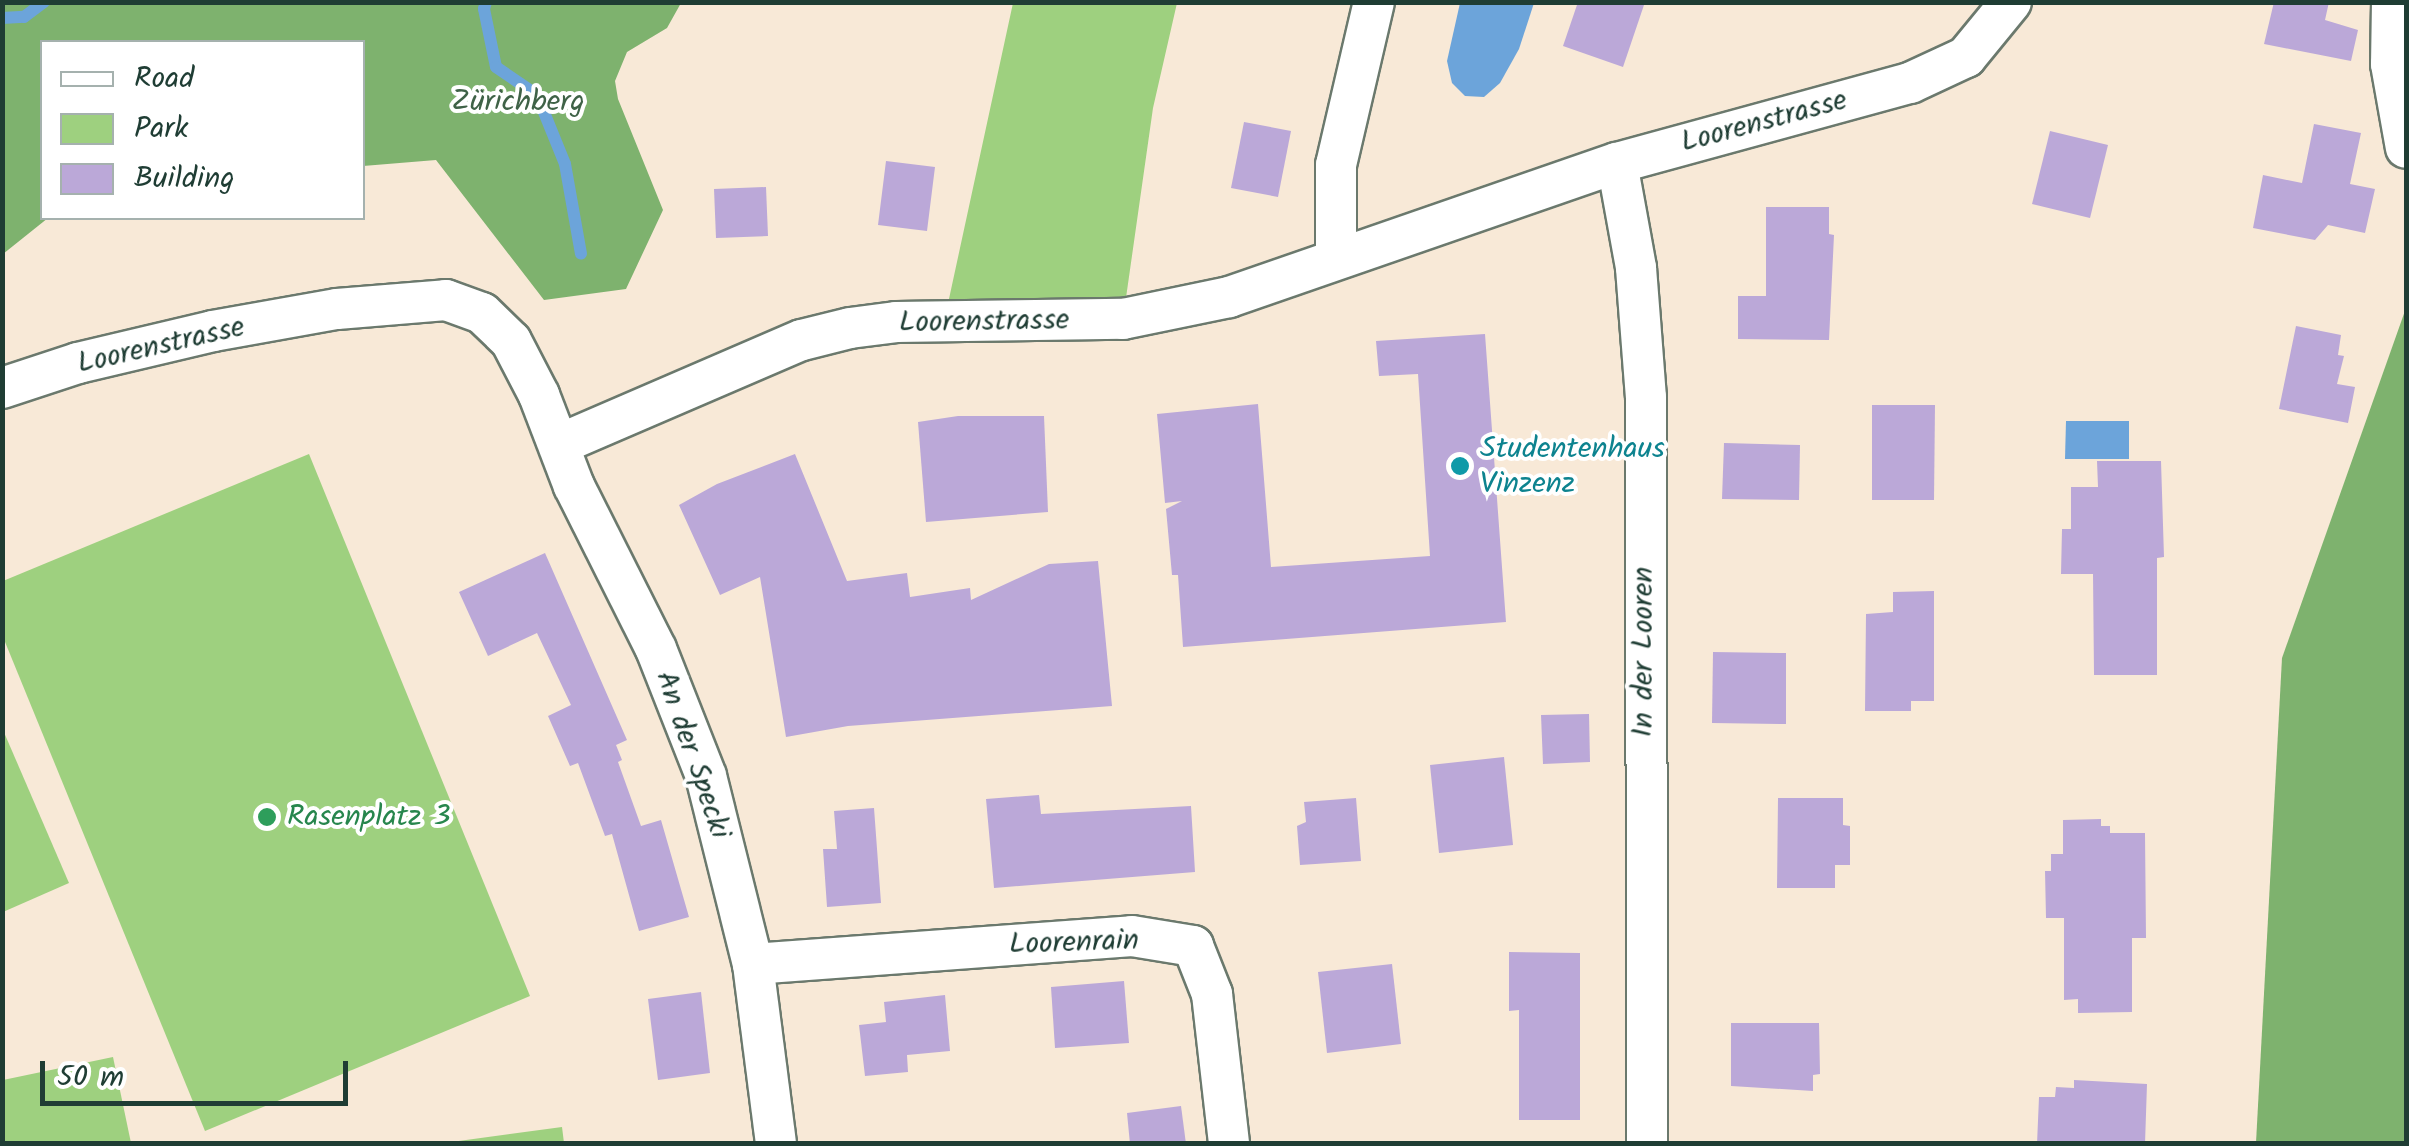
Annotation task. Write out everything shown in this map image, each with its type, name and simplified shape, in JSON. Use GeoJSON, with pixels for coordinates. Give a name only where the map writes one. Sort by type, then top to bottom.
{"type":"FeatureCollection","features":[{"type":"Feature","properties":{"kind":"street"},"geometry":{"type":"LineString","coordinates":[[1336,258],[1336,164],[1374,2]]}},
{"type":"Feature","properties":{"kind":"street","name":"Loorenstrasse"},"geometry":{"type":"LineString","coordinates":[[2,388],[78,363],[213,331],[337,309],[446,300],[482,313],[511,341],[560,444],[802,340],[850,328],[896,322],[1123,319],[1229,297],[1616,163],[1939,72],[1966,58],[2011,2]]}},
{"type":"Feature","properties":{"kind":"street"},"geometry":{"type":"LineString","coordinates":[[2392,2],[2391,64],[2406,148]]}},
{"type":"Feature","properties":{"kind":"street","name":"In der Looren"},"geometry":{"type":"LineString","coordinates":[[1616,163],[1636,268],[1646,397],[1647,1144]]}},
{"type":"Feature","properties":{"kind":"street","name":"An der Specki"},"geometry":{"type":"LineString","coordinates":[[560,444],[574,486],[656,649],[706,776],[753,964],[776,1144]]}},
{"type":"Feature","properties":{"kind":"street","name":"Loorenrain"},"geometry":{"type":"LineString","coordinates":[[753,964],[1132,936],[1193,946],[1212,994],[1229,1144]]}},
{"type":"Feature","properties":{"kind":"green space","name":"Zürichberg"},"geometry":{"type":"Polygon","coordinates":[[[3,2],[681,3],[667,28],[627,52],[615,81],[618,99],[663,210],[626,289],[544,300],[436,160],[365,166],[365,40],[40,40],[40,220],[46,220],[3,254],[3,2]]]}},
{"type":"Feature","properties":{"kind":"green space"},"geometry":{"type":"Polygon","coordinates":[[[1013,3],[1177,3],[1153,108],[1123,319],[944,322],[1013,3]]]}},
{"type":"Feature","properties":{"kind":"green space"},"geometry":{"type":"Polygon","coordinates":[[[2406,308],[2406,1143],[2256,1143],[2282,658],[2406,308]]]}},
{"type":"Feature","properties":{"kind":"green space","name":"Rasenplatz 3"},"geometry":{"type":"Polygon","coordinates":[[[309,454],[530,996],[205,1131],[3,637],[3,581],[309,454]]]}},
{"type":"Feature","properties":{"kind":"green space"},"geometry":{"type":"Polygon","coordinates":[[[3,730],[69,883],[2,912],[3,730]]]}},
{"type":"Feature","properties":{"kind":"green space"},"geometry":{"type":"Polygon","coordinates":[[[113,1057],[131,1143],[3,1143],[3,1080],[113,1057]]]}},
{"type":"Feature","properties":{"kind":"green space"},"geometry":{"type":"Polygon","coordinates":[[[562,1127],[564,1143],[444,1143],[562,1127]]]}},
{"type":"Feature","properties":{"kind":"water"},"geometry":{"type":"Polygon","coordinates":[[[1460,3],[1534,3],[1519,49],[1500,83],[1484,97],[1465,96],[1452,83],[1447,61],[1460,3]]]}},
{"type":"Feature","properties":{"kind":"water"},"geometry":{"type":"Polygon","coordinates":[[[2066,421],[2129,421],[2129,459],[2065,459],[2066,421]]]}},
{"type":"Feature","properties":{"kind":"building"},"geometry":{"type":"Polygon","coordinates":[[[1578,2],[1645,2],[1623,67],[1563,46],[1578,2]]]}},
{"type":"Feature","properties":{"kind":"building"},"geometry":{"type":"Polygon","coordinates":[[[2274,2],[2329,2],[2325,20],[2358,30],[2351,61],[2264,44],[2274,2]]]}},
{"type":"Feature","properties":{"kind":"building"},"geometry":{"type":"Polygon","coordinates":[[[1244,122],[1291,131],[1278,197],[1231,188],[1244,122]]]}},
{"type":"Feature","properties":{"kind":"building"},"geometry":{"type":"Polygon","coordinates":[[[2314,124],[2361,133],[2350,184],[2375,189],[2365,233],[2328,225],[2315,240],[2253,228],[2263,175],[2302,183],[2314,124]]]}},
{"type":"Feature","properties":{"kind":"building"},"geometry":{"type":"Polygon","coordinates":[[[2050,131],[2108,145],[2090,218],[2032,204],[2050,131]]]}},
{"type":"Feature","properties":{"kind":"building"},"geometry":{"type":"Polygon","coordinates":[[[886,161],[935,167],[927,231],[878,225],[886,161]]]}},
{"type":"Feature","properties":{"kind":"building"},"geometry":{"type":"Polygon","coordinates":[[[766,187],[768,236],[716,238],[714,189],[766,187]]]}},
{"type":"Feature","properties":{"kind":"building"},"geometry":{"type":"Polygon","coordinates":[[[1766,207],[1829,207],[1829,234],[1834,235],[1829,340],[1738,339],[1738,296],[1766,296],[1766,207]]]}},
{"type":"Feature","properties":{"kind":"building"},"geometry":{"type":"Polygon","coordinates":[[[2296,326],[2341,335],[2338,355],[2344,356],[2337,384],[2355,387],[2348,423],[2279,409],[2296,326]]]}},
{"type":"Feature","properties":{"kind":"building","name":"Studentenhaus Vinzenz"},"geometry":{"type":"Polygon","coordinates":[[[1485,334],[1506,622],[1183,647],[1178,575],[1172,575],[1166,509],[1182,501],[1165,503],[1157,414],[1258,404],[1271,567],[1430,556],[1418,374],[1379,376],[1376,341],[1485,334]]]}},
{"type":"Feature","properties":{"kind":"building"},"geometry":{"type":"Polygon","coordinates":[[[1872,405],[1935,405],[1934,500],[1872,500],[1872,405]]]}},
{"type":"Feature","properties":{"kind":"building"},"geometry":{"type":"Polygon","coordinates":[[[958,416],[1044,416],[1048,512],[926,522],[918,422],[958,416]]]}},
{"type":"Feature","properties":{"kind":"building"},"geometry":{"type":"Polygon","coordinates":[[[1724,443],[1800,445],[1799,500],[1722,499],[1724,443]]]}},
{"type":"Feature","properties":{"kind":"building"},"geometry":{"type":"Polygon","coordinates":[[[795,454],[847,581],[907,573],[910,597],[970,588],[971,600],[1049,564],[1098,561],[1112,706],[848,726],[786,737],[760,577],[720,595],[679,505],[717,484],[795,454]]]}},
{"type":"Feature","properties":{"kind":"building"},"geometry":{"type":"Polygon","coordinates":[[[2097,461],[2161,461],[2164,557],[2157,558],[2157,675],[2094,675],[2093,574],[2061,574],[2062,529],[2071,529],[2071,487],[2098,487],[2097,461]]]}},
{"type":"Feature","properties":{"kind":"building"},"geometry":{"type":"Polygon","coordinates":[[[545,553],[627,740],[616,745],[622,760],[618,762],[641,826],[661,820],[689,917],[639,931],[612,834],[605,836],[578,763],[570,766],[548,716],[571,705],[537,633],[488,656],[459,592],[545,553]]]}},
{"type":"Feature","properties":{"kind":"building"},"geometry":{"type":"Polygon","coordinates":[[[1934,591],[1934,701],[1911,701],[1911,711],[1865,711],[1866,614],[1893,612],[1893,592],[1934,591]]]}},
{"type":"Feature","properties":{"kind":"building"},"geometry":{"type":"Polygon","coordinates":[[[1713,652],[1786,653],[1786,724],[1712,723],[1713,652]]]}},
{"type":"Feature","properties":{"kind":"building"},"geometry":{"type":"Polygon","coordinates":[[[1589,714],[1590,762],[1543,764],[1541,715],[1589,714]]]}},
{"type":"Feature","properties":{"kind":"building"},"geometry":{"type":"Polygon","coordinates":[[[1504,757],[1513,845],[1439,853],[1430,765],[1504,757]]]}},
{"type":"Feature","properties":{"kind":"building"},"geometry":{"type":"Polygon","coordinates":[[[1039,795],[1041,814],[1191,806],[1195,872],[994,888],[986,799],[1039,795]]]}},
{"type":"Feature","properties":{"kind":"building"},"geometry":{"type":"Polygon","coordinates":[[[1356,798],[1361,861],[1300,865],[1297,826],[1306,822],[1304,802],[1356,798]]]}},
{"type":"Feature","properties":{"kind":"building"},"geometry":{"type":"Polygon","coordinates":[[[1778,798],[1843,798],[1843,825],[1850,826],[1850,865],[1835,865],[1835,888],[1777,888],[1778,798]]]}},
{"type":"Feature","properties":{"kind":"building"},"geometry":{"type":"Polygon","coordinates":[[[874,808],[881,903],[827,907],[823,849],[837,849],[834,811],[874,808]]]}},
{"type":"Feature","properties":{"kind":"building"},"geometry":{"type":"Polygon","coordinates":[[[2101,819],[2101,826],[2110,826],[2110,833],[2145,833],[2146,938],[2132,938],[2132,1012],[2078,1013],[2078,999],[2064,1000],[2064,918],[2046,918],[2045,871],[2051,871],[2051,854],[2063,854],[2063,820],[2101,819]]]}},
{"type":"Feature","properties":{"kind":"building"},"geometry":{"type":"Polygon","coordinates":[[[1509,952],[1580,953],[1580,1120],[1519,1120],[1519,1010],[1509,1011],[1509,952]]]}},
{"type":"Feature","properties":{"kind":"building"},"geometry":{"type":"Polygon","coordinates":[[[1392,964],[1401,1044],[1327,1053],[1318,972],[1392,964]]]}},
{"type":"Feature","properties":{"kind":"building"},"geometry":{"type":"Polygon","coordinates":[[[1124,981],[1129,1043],[1055,1048],[1051,987],[1124,981]]]}},
{"type":"Feature","properties":{"kind":"building"},"geometry":{"type":"Polygon","coordinates":[[[701,992],[710,1073],[658,1080],[648,999],[701,992]]]}},
{"type":"Feature","properties":{"kind":"building"},"geometry":{"type":"Polygon","coordinates":[[[945,995],[950,1051],[907,1055],[908,1072],[865,1076],[859,1025],[886,1022],[884,1002],[945,995]]]}},
{"type":"Feature","properties":{"kind":"building"},"geometry":{"type":"Polygon","coordinates":[[[1731,1023],[1819,1023],[1820,1074],[1813,1075],[1813,1091],[1731,1086],[1731,1023]]]}},
{"type":"Feature","properties":{"kind":"building"},"geometry":{"type":"Polygon","coordinates":[[[2074,1080],[2147,1084],[2145,1144],[2037,1144],[2039,1097],[2055,1097],[2056,1087],[2074,1088],[2074,1080]]]}},
{"type":"Feature","properties":{"kind":"building"},"geometry":{"type":"Polygon","coordinates":[[[1181,1106],[1186,1144],[1130,1144],[1127,1113],[1181,1106]]]}},
{"type":"Feature","properties":{"kind":"waterway"},"geometry":{"type":"LineString","coordinates":[[2,18],[24,17],[44,2]]}},
{"type":"Feature","properties":{"kind":"waterway"},"geometry":{"type":"LineString","coordinates":[[486,2],[484,9],[496,67],[537,95],[565,164],[581,254]]}},
{"type":"Feature","properties":{"kind":"place","name":"Studentenhaus Vinzenz"},"geometry":{"type":"Point","coordinates":[1460,466]}},
{"type":"Feature","properties":{"kind":"place","name":"Rasenplatz 3"},"geometry":{"type":"Point","coordinates":[267,817]}}]}
